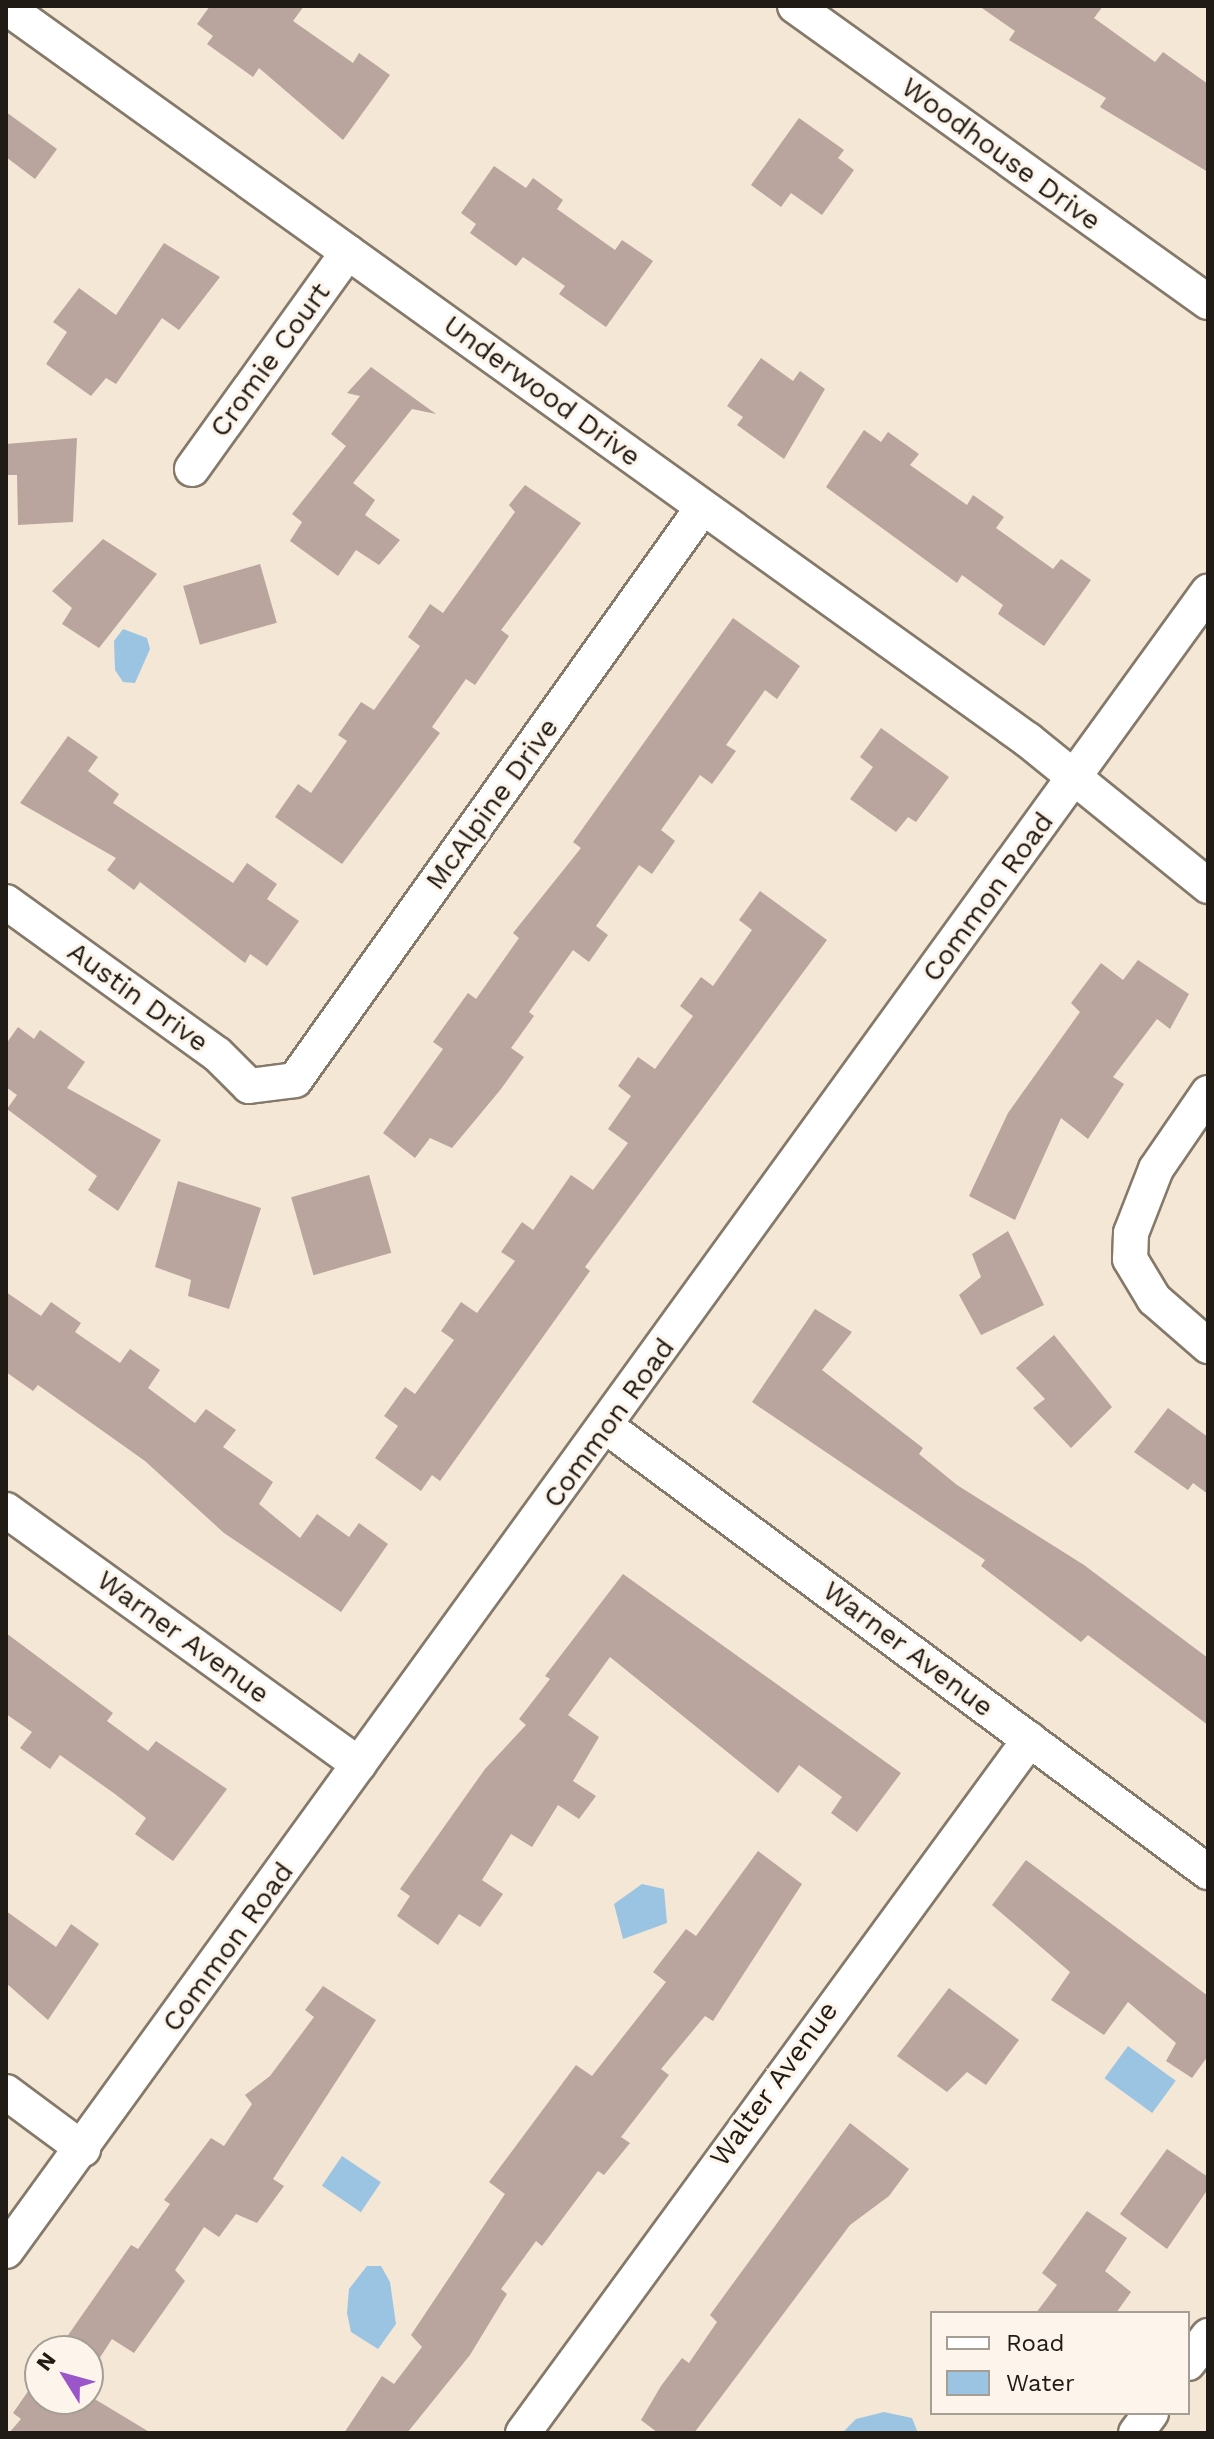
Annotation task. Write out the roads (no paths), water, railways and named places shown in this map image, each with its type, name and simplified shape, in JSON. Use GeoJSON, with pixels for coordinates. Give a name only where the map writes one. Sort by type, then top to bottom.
{"type":"FeatureCollection","features":[{"type":"Feature","properties":{"kind":"street","name":"Woodhouse Drive"},"geometry":{"type":"LineString","coordinates":[[795,6],[1208,302]]}},
{"type":"Feature","properties":{"kind":"street","name":"Underwood Drive"},"geometry":{"type":"LineString","coordinates":[[6,7],[703,507],[1073,779],[1208,886]]}},
{"type":"Feature","properties":{"kind":"street","name":"Cromie Court"},"geometry":{"type":"LineString","coordinates":[[192,469],[348,252]]}},
{"type":"Feature","properties":{"kind":"street","name":"McAlpine Drive"},"geometry":{"type":"LineString","coordinates":[[269,1085],[295,1080],[703,507]]}},
{"type":"Feature","properties":{"kind":"street","name":"Common Road"},"geometry":{"type":"LineString","coordinates":[[6,2251],[607,1427],[1208,592]]}},
{"type":"Feature","properties":{"kind":"street","name":"Austin Drive"},"geometry":{"type":"LineString","coordinates":[[6,902],[217,1054],[234,1075],[249,1086],[269,1085]]}},
{"type":"Feature","properties":{"kind":"street"},"geometry":{"type":"LineString","coordinates":[[1208,1093],[1156,1169],[1131,1233],[1130,1259],[1154,1299],[1208,1346]]}},
{"type":"Feature","properties":{"kind":"street","name":"Warner Avenue"},"geometry":{"type":"LineString","coordinates":[[607,1427],[1208,1872]]}},
{"type":"Feature","properties":{"kind":"street","name":"Warner Avenue"},"geometry":{"type":"LineString","coordinates":[[6,1510],[359,1765]]}},
{"type":"Feature","properties":{"kind":"street","name":"Walter Avenue"},"geometry":{"type":"LineString","coordinates":[[523,2433],[1030,1739]]}},
{"type":"Feature","properties":{"kind":"street"},"geometry":{"type":"LineString","coordinates":[[6,2092],[83,2149]]}},
{"type":"Feature","properties":{"kind":"street"},"geometry":{"type":"LineString","coordinates":[[1190,2360],[1208,2336]]}},
{"type":"Feature","properties":{"kind":"street"},"geometry":{"type":"LineString","coordinates":[[1136,2433],[1150,2415]]}},
{"type":"Feature","properties":{"kind":"water"},"geometry":{"type":"Polygon","coordinates":[[[123,629],[147,638],[150,649],[135,683],[123,682],[115,670],[114,641],[123,629]]]}},
{"type":"Feature","properties":{"kind":"water"},"geometry":{"type":"Polygon","coordinates":[[[642,1884],[664,1889],[667,1923],[623,1939],[614,1904],[642,1884]]]}},
{"type":"Feature","properties":{"kind":"water"},"geometry":{"type":"Polygon","coordinates":[[[1128,2046],[1176,2081],[1152,2113],[1104,2078],[1128,2046]]]}},
{"type":"Feature","properties":{"kind":"water"},"geometry":{"type":"Polygon","coordinates":[[[342,2156],[381,2182],[361,2212],[322,2186],[342,2156]]]}},
{"type":"Feature","properties":{"kind":"water"},"geometry":{"type":"Polygon","coordinates":[[[367,2266],[381,2266],[390,2282],[396,2324],[378,2349],[351,2332],[347,2313],[349,2289],[367,2266]]]}},
{"type":"Feature","properties":{"kind":"water"},"geometry":{"type":"Polygon","coordinates":[[[884,2412],[912,2418],[918,2433],[842,2433],[856,2419],[884,2412]]]}}]}
